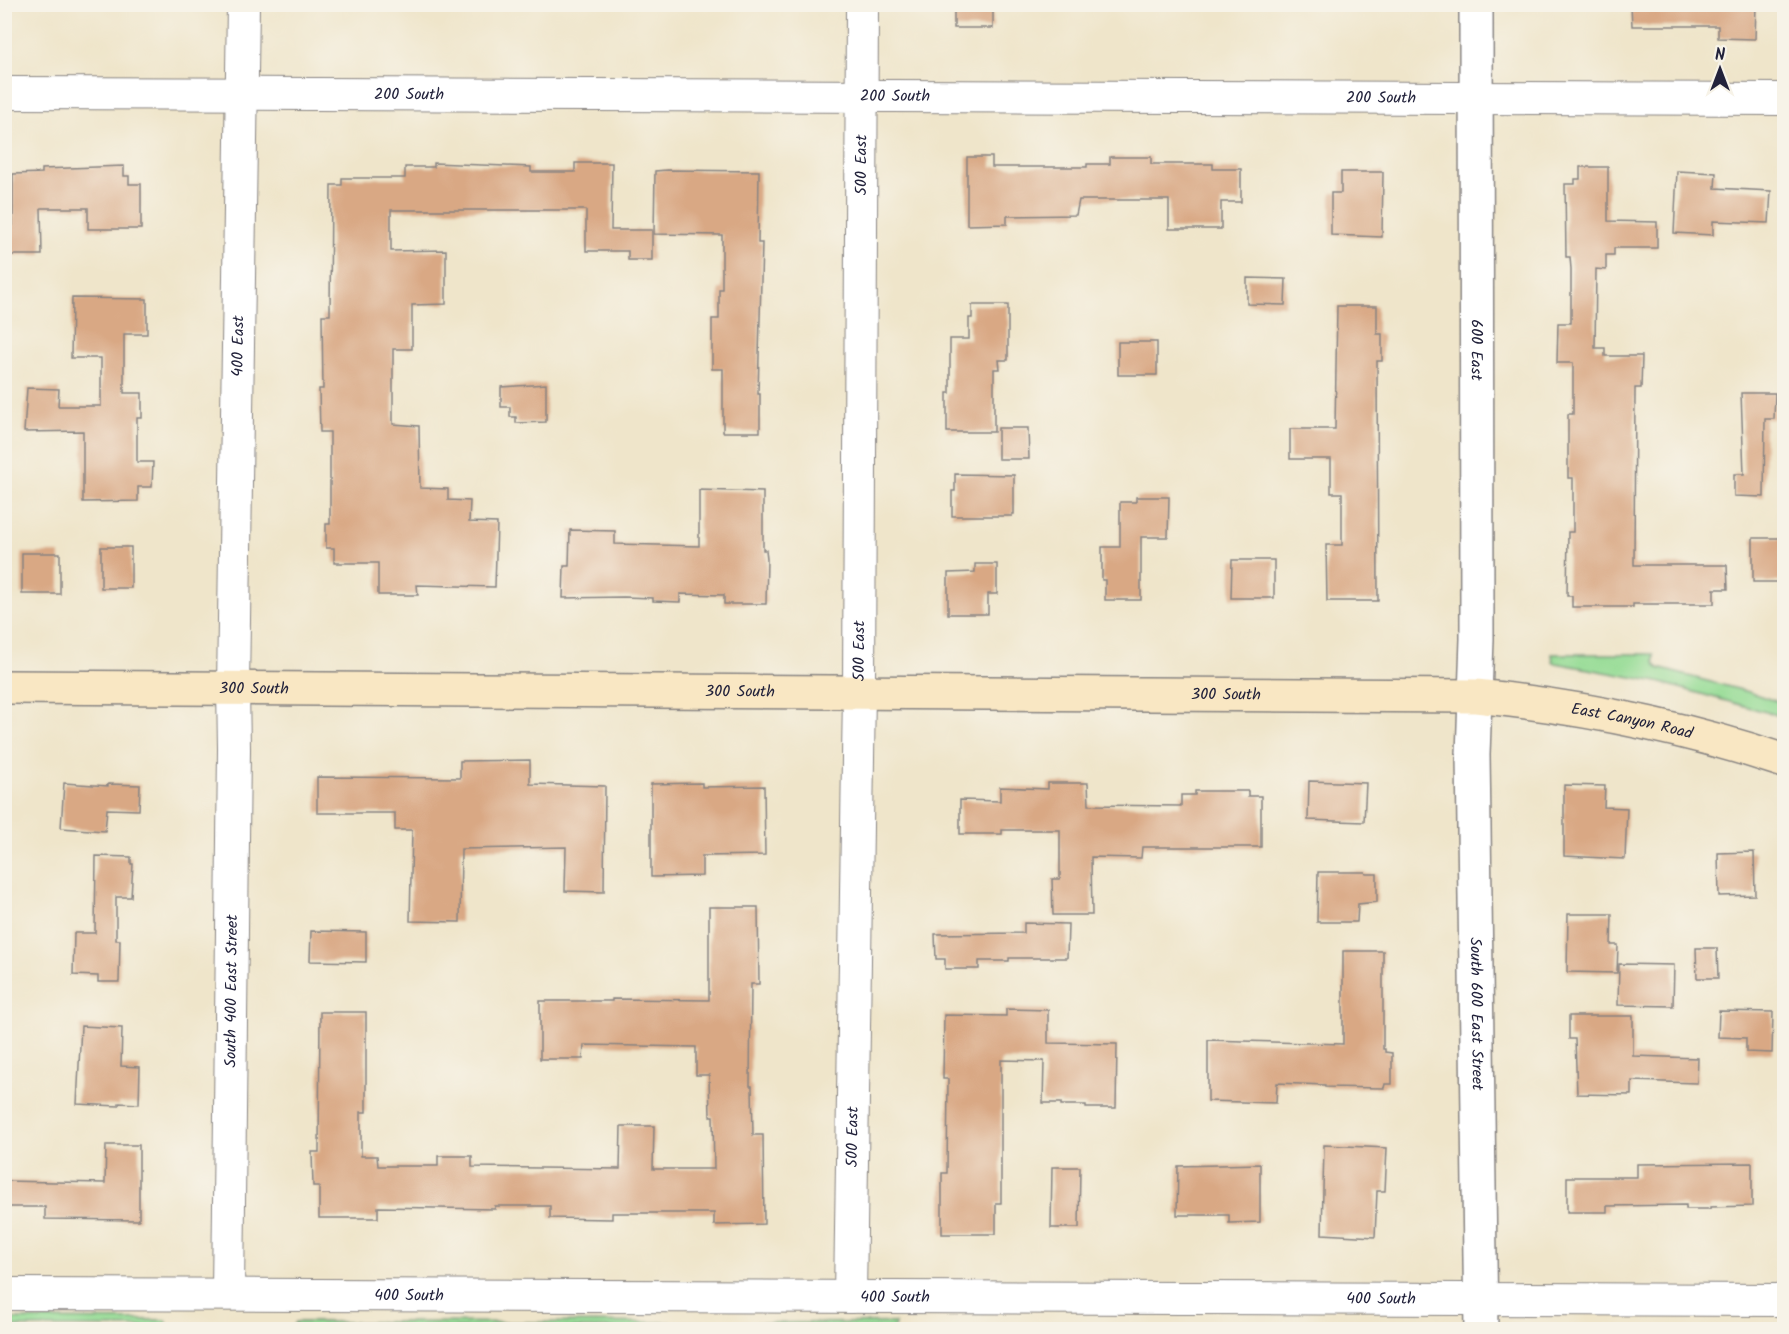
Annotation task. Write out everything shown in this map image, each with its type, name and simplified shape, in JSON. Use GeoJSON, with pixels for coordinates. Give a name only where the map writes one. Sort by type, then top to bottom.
{"type":"FeatureCollection","features":[{"type":"Feature","properties":{"kind":"main road","name":"300 South"},"geometry":{"type":"LineString","coordinates":[[4,687],[1476,696]]}},
{"type":"Feature","properties":{"kind":"main road","name":"East Canyon Road"},"geometry":{"type":"LineString","coordinates":[[1476,696],[1568,707],[1625,717],[1785,761]]}},
{"type":"Feature","properties":{"kind":"street","name":"400 East"},"geometry":{"type":"LineString","coordinates":[[233,688],[243,4]]}},
{"type":"Feature","properties":{"kind":"street","name":"500 East"},"geometry":{"type":"LineString","coordinates":[[850,1297],[859,691],[862,4]]}},
{"type":"Feature","properties":{"kind":"street","name":"600 East"},"geometry":{"type":"LineString","coordinates":[[1476,4],[1476,696]]}},
{"type":"Feature","properties":{"kind":"street","name":"200 South"},"geometry":{"type":"LineString","coordinates":[[4,93],[1785,99]]}},
{"type":"Feature","properties":{"kind":"street","name":"South 400 East Street"},"geometry":{"type":"LineString","coordinates":[[228,1294],[233,688]]}},
{"type":"Feature","properties":{"kind":"street","name":"South 600 East Street"},"geometry":{"type":"LineString","coordinates":[[1476,696],[1473,755],[1481,1314]]}},
{"type":"Feature","properties":{"kind":"street","name":"400 South"},"geometry":{"type":"LineString","coordinates":[[4,1294],[850,1297],[1481,1314],[1785,1300]]}},
{"type":"Feature","properties":{"kind":"green space"},"geometry":{"type":"Polygon","coordinates":[[[1552,654],[1654,654],[1654,662],[1658,668],[1749,692],[1784,704],[1784,717],[1658,682],[1556,663],[1553,662],[1552,654]]]}},
{"type":"Feature","properties":{"kind":"green space"},"geometry":{"type":"Polygon","coordinates":[[[5,1319],[166,1320],[168,1327],[5,1327],[5,1319]]]}},
{"type":"Feature","properties":{"kind":"green space"},"geometry":{"type":"Polygon","coordinates":[[[295,1322],[895,1323],[894,1329],[292,1328],[295,1322]]]}},
{"type":"Feature","properties":{"kind":"building"},"geometry":{"type":"Polygon","coordinates":[[[954,4],[993,4],[993,28],[954,28],[954,4]]]}},
{"type":"Feature","properties":{"kind":"building"},"geometry":{"type":"Polygon","coordinates":[[[1631,4],[1756,4],[1755,39],[1718,38],[1718,26],[1632,26],[1631,4]]]}},
{"type":"Feature","properties":{"kind":"building"},"geometry":{"type":"Polygon","coordinates":[[[967,157],[992,157],[992,167],[1087,167],[1087,164],[1110,164],[1110,157],[1151,157],[1151,164],[1213,164],[1213,169],[1241,169],[1241,202],[1221,202],[1221,229],[1169,229],[1169,200],[1079,200],[1076,215],[1007,216],[1007,224],[967,225],[967,157]]]}},
{"type":"Feature","properties":{"kind":"building"},"geometry":{"type":"Polygon","coordinates":[[[434,163],[531,167],[531,172],[575,172],[575,163],[612,163],[611,230],[652,230],[652,260],[628,260],[628,251],[586,251],[586,210],[391,210],[391,251],[446,250],[446,304],[412,305],[412,349],[393,349],[393,424],[419,426],[420,488],[448,489],[448,500],[470,501],[469,522],[497,523],[495,587],[417,585],[418,595],[378,595],[378,563],[334,563],[334,548],[326,548],[326,524],[330,524],[330,432],[320,432],[319,389],[323,389],[322,315],[330,315],[331,185],[342,185],[342,178],[405,178],[405,167],[434,167],[434,163]]]}},
{"type":"Feature","properties":{"kind":"building"},"geometry":{"type":"Polygon","coordinates":[[[124,166],[124,176],[129,176],[129,184],[141,184],[141,229],[88,229],[88,208],[41,208],[42,255],[4,255],[4,225],[13,225],[13,174],[42,173],[42,169],[124,166]]]}},
{"type":"Feature","properties":{"kind":"building"},"geometry":{"type":"Polygon","coordinates":[[[1580,167],[1608,167],[1608,221],[1657,222],[1657,248],[1614,248],[1614,255],[1606,255],[1606,270],[1596,269],[1595,348],[1605,348],[1605,356],[1642,356],[1641,388],[1635,388],[1634,565],[1727,565],[1728,589],[1714,589],[1714,604],[1572,607],[1572,596],[1567,596],[1568,532],[1573,532],[1573,478],[1568,478],[1568,414],[1573,414],[1573,363],[1557,363],[1558,323],[1571,323],[1571,269],[1570,257],[1566,257],[1565,184],[1575,184],[1575,179],[1580,179],[1580,167]]]}},
{"type":"Feature","properties":{"kind":"building"},"geometry":{"type":"Polygon","coordinates":[[[655,171],[759,171],[758,243],[762,243],[758,394],[760,394],[760,432],[723,432],[723,369],[712,369],[712,319],[719,319],[719,289],[722,289],[722,235],[654,234],[655,171]]]}},
{"type":"Feature","properties":{"kind":"building"},"geometry":{"type":"Polygon","coordinates":[[[1677,171],[1716,173],[1715,188],[1771,191],[1769,223],[1713,221],[1713,235],[1674,233],[1677,171]]]}},
{"type":"Feature","properties":{"kind":"building"},"geometry":{"type":"Polygon","coordinates":[[[1341,172],[1383,172],[1382,237],[1331,235],[1331,193],[1341,193],[1341,172]]]}},
{"type":"Feature","properties":{"kind":"building"},"geometry":{"type":"Polygon","coordinates":[[[1247,278],[1286,279],[1285,305],[1247,304],[1247,278]]]}},
{"type":"Feature","properties":{"kind":"building"},"geometry":{"type":"Polygon","coordinates":[[[72,298],[147,299],[147,334],[124,334],[124,393],[142,393],[142,418],[137,418],[137,462],[153,462],[152,487],[138,487],[138,501],[83,502],[83,431],[24,432],[27,388],[59,389],[58,406],[101,406],[101,358],[71,358],[72,298]]]}},
{"type":"Feature","properties":{"kind":"building"},"geometry":{"type":"Polygon","coordinates":[[[972,305],[1008,305],[1008,360],[999,360],[1000,369],[994,369],[994,432],[947,432],[950,339],[969,339],[969,318],[972,318],[972,305]]]}},
{"type":"Feature","properties":{"kind":"building"},"geometry":{"type":"Polygon","coordinates":[[[1337,306],[1377,306],[1377,334],[1382,334],[1382,361],[1377,361],[1378,601],[1327,601],[1326,545],[1342,545],[1342,493],[1331,493],[1331,459],[1290,459],[1290,429],[1335,429],[1337,306]]]}},
{"type":"Feature","properties":{"kind":"building"},"geometry":{"type":"Polygon","coordinates":[[[1118,342],[1157,342],[1157,375],[1118,375],[1118,342]]]}},
{"type":"Feature","properties":{"kind":"building"},"geometry":{"type":"Polygon","coordinates":[[[546,384],[546,422],[516,423],[516,417],[510,417],[510,407],[501,407],[501,387],[546,384]]]}},
{"type":"Feature","properties":{"kind":"building"},"geometry":{"type":"Polygon","coordinates":[[[1741,393],[1775,393],[1774,419],[1765,419],[1764,497],[1734,496],[1734,474],[1744,474],[1741,393]]]}},
{"type":"Feature","properties":{"kind":"building"},"geometry":{"type":"Polygon","coordinates":[[[998,428],[1028,428],[1029,459],[998,459],[998,428]]]}},
{"type":"Feature","properties":{"kind":"building"},"geometry":{"type":"Polygon","coordinates":[[[955,474],[1014,475],[1014,514],[1012,516],[952,516],[955,474]]]}},
{"type":"Feature","properties":{"kind":"building"},"geometry":{"type":"Polygon","coordinates":[[[699,490],[763,492],[763,550],[766,550],[767,559],[766,604],[724,604],[724,595],[680,594],[680,602],[624,597],[563,598],[564,566],[569,566],[570,530],[615,531],[615,544],[699,546],[699,490]]]}},
{"type":"Feature","properties":{"kind":"building"},"geometry":{"type":"Polygon","coordinates":[[[1136,497],[1169,497],[1168,537],[1141,537],[1141,600],[1105,600],[1105,580],[1102,580],[1102,547],[1120,547],[1120,502],[1136,502],[1136,497]]]}},
{"type":"Feature","properties":{"kind":"building"},"geometry":{"type":"Polygon","coordinates":[[[1753,538],[1785,538],[1785,582],[1753,582],[1753,538]]]}},
{"type":"Feature","properties":{"kind":"building"},"geometry":{"type":"Polygon","coordinates":[[[101,547],[131,547],[131,588],[101,588],[101,547]]]}},
{"type":"Feature","properties":{"kind":"building"},"geometry":{"type":"Polygon","coordinates":[[[22,553],[60,553],[60,594],[22,594],[22,553]]]}},
{"type":"Feature","properties":{"kind":"building"},"geometry":{"type":"Polygon","coordinates":[[[1232,560],[1274,560],[1274,598],[1231,598],[1232,560]]]}},
{"type":"Feature","properties":{"kind":"building"},"geometry":{"type":"Polygon","coordinates":[[[975,564],[997,564],[997,594],[988,594],[988,614],[948,614],[948,573],[975,572],[975,564]]]}},
{"type":"Feature","properties":{"kind":"building"},"geometry":{"type":"Polygon","coordinates":[[[530,760],[530,784],[605,786],[604,892],[565,891],[566,847],[461,849],[460,922],[410,921],[412,830],[395,830],[395,813],[317,813],[317,777],[460,778],[460,761],[530,760]]]}},
{"type":"Feature","properties":{"kind":"building"},"geometry":{"type":"Polygon","coordinates":[[[1309,781],[1366,783],[1364,822],[1308,820],[1309,781]]]}},
{"type":"Feature","properties":{"kind":"building"},"geometry":{"type":"Polygon","coordinates":[[[64,783],[108,786],[108,784],[140,785],[139,810],[107,809],[105,831],[61,828],[64,783]]]}},
{"type":"Feature","properties":{"kind":"building"},"geometry":{"type":"Polygon","coordinates":[[[702,783],[702,787],[764,786],[765,855],[702,856],[702,876],[651,877],[651,784],[702,783]]]}},
{"type":"Feature","properties":{"kind":"building"},"geometry":{"type":"Polygon","coordinates":[[[1048,783],[1088,783],[1089,805],[1181,806],[1181,795],[1195,795],[1195,791],[1248,791],[1248,796],[1261,796],[1261,847],[1142,847],[1141,858],[1091,857],[1092,915],[1053,915],[1052,879],[1060,879],[1060,830],[1002,830],[1002,834],[960,834],[960,800],[1000,801],[1000,787],[1048,789],[1048,783]]]}},
{"type":"Feature","properties":{"kind":"building"},"geometry":{"type":"Polygon","coordinates":[[[1564,785],[1605,786],[1604,807],[1627,808],[1625,859],[1564,856],[1564,785]]]}},
{"type":"Feature","properties":{"kind":"building"},"geometry":{"type":"Polygon","coordinates":[[[1754,852],[1755,895],[1719,896],[1718,853],[1754,852]]]}},
{"type":"Feature","properties":{"kind":"building"},"geometry":{"type":"Polygon","coordinates":[[[96,856],[131,857],[131,864],[133,864],[131,897],[116,897],[116,940],[120,940],[119,982],[98,982],[98,976],[73,975],[74,933],[95,933],[96,856]]]}},
{"type":"Feature","properties":{"kind":"building"},"geometry":{"type":"Polygon","coordinates":[[[1318,872],[1377,874],[1377,902],[1358,904],[1357,922],[1317,922],[1318,872]]]}},
{"type":"Feature","properties":{"kind":"building"},"geometry":{"type":"Polygon","coordinates":[[[709,907],[758,907],[759,984],[751,984],[750,1086],[752,1086],[753,1135],[763,1135],[764,1224],[714,1225],[714,1213],[612,1213],[612,1219],[550,1218],[550,1206],[495,1206],[495,1209],[378,1207],[378,1218],[319,1218],[319,1186],[313,1186],[312,1152],[319,1152],[320,1012],[366,1012],[366,1112],[361,1112],[361,1156],[377,1156],[378,1166],[438,1166],[438,1156],[472,1156],[472,1167],[620,1169],[621,1126],[654,1126],[653,1169],[714,1169],[713,1116],[710,1116],[709,1075],[696,1075],[696,1047],[584,1045],[583,1059],[540,1059],[540,1001],[709,1000],[709,907]]]}},
{"type":"Feature","properties":{"kind":"building"},"geometry":{"type":"Polygon","coordinates":[[[1568,914],[1612,914],[1611,945],[1618,945],[1617,973],[1567,972],[1568,914]]]}},
{"type":"Feature","properties":{"kind":"building"},"geometry":{"type":"Polygon","coordinates":[[[1024,923],[1068,924],[1067,958],[1009,958],[1009,961],[979,961],[979,969],[945,969],[945,959],[936,959],[935,934],[1024,933],[1024,923]]]}},
{"type":"Feature","properties":{"kind":"building"},"geometry":{"type":"Polygon","coordinates":[[[311,931],[366,932],[366,962],[310,961],[311,931]]]}},
{"type":"Feature","properties":{"kind":"building"},"geometry":{"type":"Polygon","coordinates":[[[1696,948],[1717,948],[1718,978],[1697,978],[1696,948]]]}},
{"type":"Feature","properties":{"kind":"building"},"geometry":{"type":"Polygon","coordinates":[[[1343,951],[1383,951],[1383,1049],[1385,1052],[1392,1053],[1392,1084],[1385,1084],[1384,1088],[1277,1083],[1276,1103],[1208,1101],[1208,1040],[1343,1044],[1343,951]]]}},
{"type":"Feature","properties":{"kind":"building"},"geometry":{"type":"Polygon","coordinates":[[[1619,964],[1674,965],[1673,1006],[1618,1005],[1619,964]]]}},
{"type":"Feature","properties":{"kind":"building"},"geometry":{"type":"Polygon","coordinates":[[[1006,1009],[1048,1010],[1048,1043],[1117,1044],[1116,1108],[1086,1108],[1086,1105],[1043,1103],[1044,1061],[1001,1060],[1001,1203],[996,1203],[996,1234],[942,1234],[942,1173],[947,1173],[948,1079],[943,1079],[944,1015],[1006,1016],[1006,1009]]]}},
{"type":"Feature","properties":{"kind":"building"},"geometry":{"type":"Polygon","coordinates":[[[1719,1011],[1773,1012],[1772,1053],[1746,1052],[1746,1038],[1718,1037],[1719,1011]]]}},
{"type":"Feature","properties":{"kind":"building"},"geometry":{"type":"Polygon","coordinates":[[[1569,1016],[1633,1016],[1633,1056],[1698,1058],[1697,1083],[1632,1081],[1632,1095],[1577,1094],[1575,1039],[1569,1039],[1569,1016]]]}},
{"type":"Feature","properties":{"kind":"building"},"geometry":{"type":"Polygon","coordinates":[[[81,1026],[122,1028],[121,1066],[140,1067],[139,1104],[119,1103],[119,1106],[77,1104],[81,1026]]]}},
{"type":"Feature","properties":{"kind":"building"},"geometry":{"type":"Polygon","coordinates":[[[106,1145],[139,1145],[139,1220],[45,1219],[45,1207],[4,1207],[4,1181],[105,1183],[106,1145]]]}},
{"type":"Feature","properties":{"kind":"building"},"geometry":{"type":"Polygon","coordinates":[[[1324,1145],[1387,1148],[1385,1191],[1377,1191],[1375,1237],[1322,1234],[1324,1145]]]}},
{"type":"Feature","properties":{"kind":"building"},"geometry":{"type":"Polygon","coordinates":[[[1752,1163],[1752,1206],[1686,1209],[1686,1205],[1607,1206],[1607,1212],[1567,1212],[1567,1177],[1637,1177],[1637,1164],[1752,1163]]]}},
{"type":"Feature","properties":{"kind":"building"},"geometry":{"type":"Polygon","coordinates":[[[1260,1164],[1260,1222],[1229,1223],[1229,1215],[1177,1215],[1178,1166],[1260,1164]]]}},
{"type":"Feature","properties":{"kind":"building"},"geometry":{"type":"Polygon","coordinates":[[[1052,1167],[1080,1167],[1079,1228],[1051,1228],[1052,1167]]]}}]}
